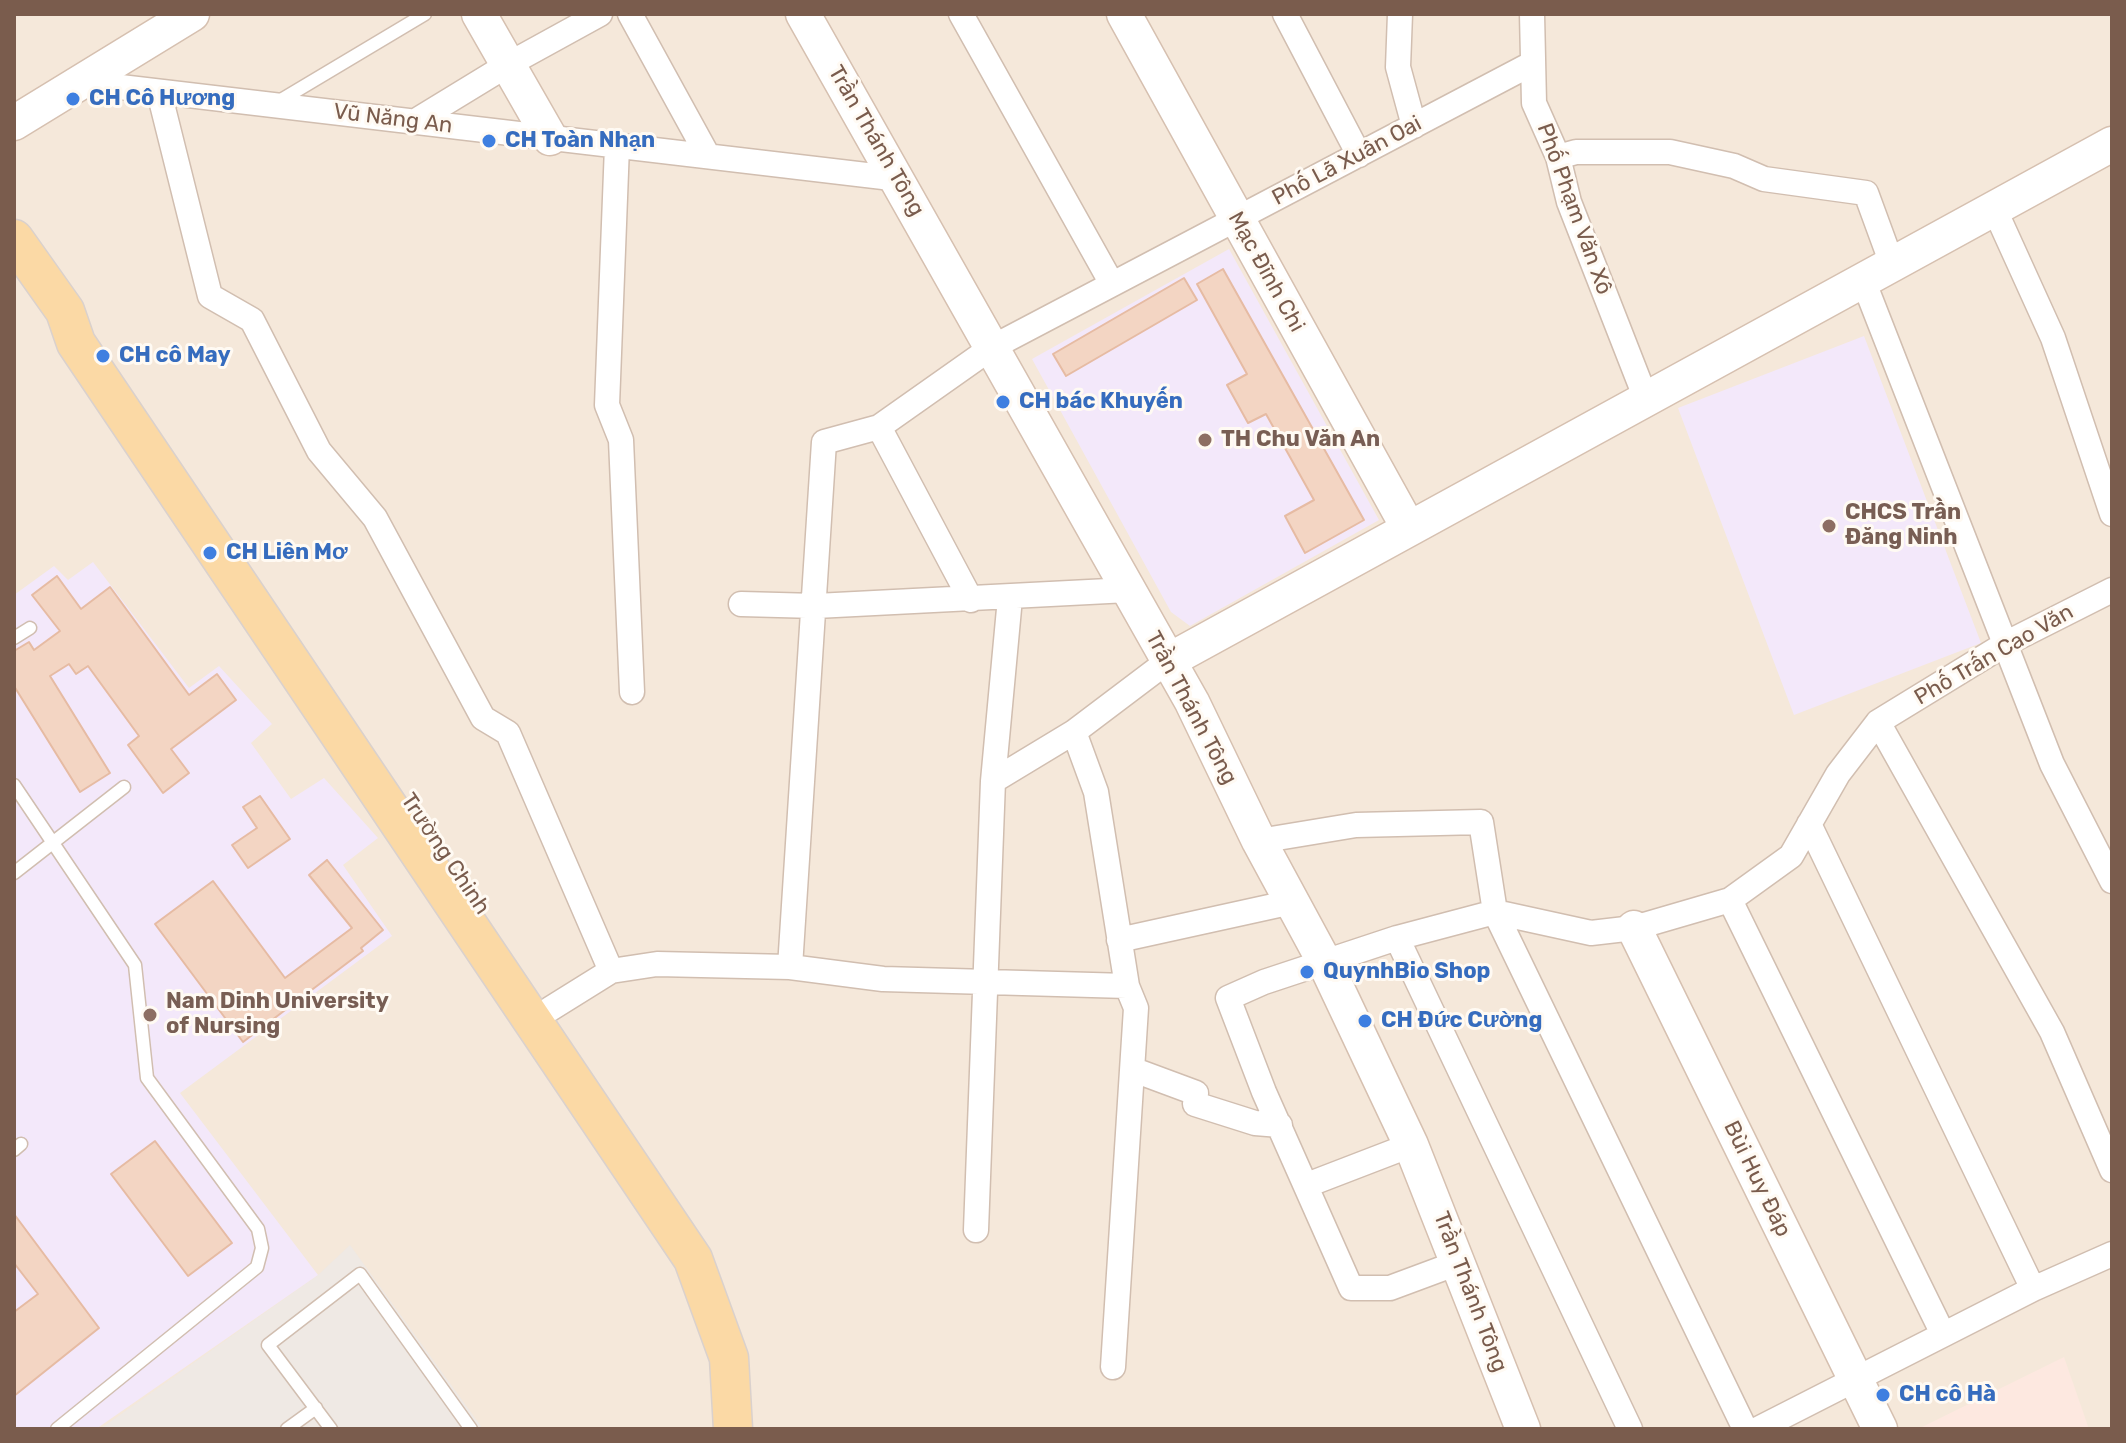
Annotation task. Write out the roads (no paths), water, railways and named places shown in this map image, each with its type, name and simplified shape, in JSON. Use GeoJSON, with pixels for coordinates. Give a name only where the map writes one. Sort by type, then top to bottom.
{"type":"FeatureCollection","features":[{"type":"Feature","properties":{"kind":"main road","name":"Trường Chinh"},"geometry":{"type":"LineString","coordinates":[[14,239],[65,311],[85,356],[693,1259],[729,1358],[733,1429]]}},
{"type":"Feature","properties":{"kind":"main road","name":"Trường Chinh"},"geometry":{"type":"LineString","coordinates":[[65,311],[87,326],[718,1257],[751,1357],[757,1429]]}},
{"type":"Feature","properties":{"kind":"street"},"geometry":{"type":"LineString","coordinates":[[14,123],[192,14]]}},
{"type":"Feature","properties":{"kind":"street"},"geometry":{"type":"LineString","coordinates":[[479,14],[550,138]]}},
{"type":"Feature","properties":{"kind":"street"},"geometry":{"type":"LineString","coordinates":[[414,122],[509,64],[600,14]]}},
{"type":"Feature","properties":{"kind":"street"},"geometry":{"type":"LineString","coordinates":[[630,14],[708,156]]}},
{"type":"Feature","properties":{"kind":"street","name":"Trần Thánh Tông"},"geometry":{"type":"LineString","coordinates":[[803,14],[900,179],[991,348],[1192,702],[1259,841],[1325,963],[1411,1145],[1460,1262],[1523,1429]]}},
{"type":"Feature","properties":{"kind":"street"},"geometry":{"type":"LineString","coordinates":[[961,14],[1112,284]]}},
{"type":"Feature","properties":{"kind":"street","name":"Mạc Đĩnh Chi"},"geometry":{"type":"LineString","coordinates":[[1124,14],[1409,529]]}},
{"type":"Feature","properties":{"kind":"street"},"geometry":{"type":"LineString","coordinates":[[1285,14],[1359,155]]}},
{"type":"Feature","properties":{"kind":"street"},"geometry":{"type":"LineString","coordinates":[[1400,14],[1398,67],[1414,126]]}},
{"type":"Feature","properties":{"kind":"street","name":"Phố Phạm Văn Xô"},"geometry":{"type":"LineString","coordinates":[[1532,14],[1534,103],[1558,157],[1569,202],[1646,399]]}},
{"type":"Feature","properties":{"kind":"street","name":"Phố Lã Xuân Oai"},"geometry":{"type":"LineString","coordinates":[[816,606],[824,442],[879,427],[991,348],[1533,63]]}},
{"type":"Feature","properties":{"kind":"street","name":"Vũ Năng An"},"geometry":{"type":"LineString","coordinates":[[78,82],[900,179]]}},
{"type":"Feature","properties":{"kind":"street"},"geometry":{"type":"LineString","coordinates":[[159,92],[210,296],[252,320],[319,451],[375,518],[483,718],[508,733],[611,971]]}},
{"type":"Feature","properties":{"kind":"street"},"geometry":{"type":"LineString","coordinates":[[993,781],[1074,732],[1168,661],[2112,144]]}},
{"type":"Feature","properties":{"kind":"street"},"geometry":{"type":"LineString","coordinates":[[617,146],[607,405],[621,440],[632,692]]}},
{"type":"Feature","properties":{"kind":"street"},"geometry":{"type":"LineString","coordinates":[[1558,157],[1576,152],[1670,152],[1734,166],[1764,179],[1866,193],[1892,264]]}},
{"type":"Feature","properties":{"kind":"street"},"geometry":{"type":"LineString","coordinates":[[1994,208],[2053,338],[2112,514]]}},
{"type":"Feature","properties":{"kind":"street"},"geometry":{"type":"LineString","coordinates":[[1863,280],[2052,764],[2112,881]]}},
{"type":"Feature","properties":{"kind":"street"},"geometry":{"type":"LineString","coordinates":[[879,427],[971,600]]}},
{"type":"Feature","properties":{"kind":"street"},"geometry":{"type":"LineString","coordinates":[[741,604],[816,606],[1128,590]]}},
{"type":"Feature","properties":{"kind":"street","name":"Phố Trấn Cao Văn"},"geometry":{"type":"LineString","coordinates":[[1878,722],[2007,643],[2112,590]]}},
{"type":"Feature","properties":{"kind":"street"},"geometry":{"type":"LineString","coordinates":[[976,1230],[993,781],[1010,598]]}},
{"type":"Feature","properties":{"kind":"street"},"geometry":{"type":"LineString","coordinates":[[790,967],[816,606]]}},
{"type":"Feature","properties":{"kind":"street"},"geometry":{"type":"LineString","coordinates":[[1460,1262],[1390,1288],[1351,1288],[1228,998],[1264,982],[1397,938],[1495,912],[1591,933],[1634,928],[1730,900],[1791,856],[1838,774],[1878,722],[2052,1032],[2112,1170]]}},
{"type":"Feature","properties":{"kind":"street"},"geometry":{"type":"LineString","coordinates":[[1074,732],[1096,792],[1127,986],[1136,1008],[1113,1367]]}},
{"type":"Feature","properties":{"kind":"street"},"geometry":{"type":"LineString","coordinates":[[1259,841],[1356,825],[1481,822],[1495,912],[1745,1429]]}},
{"type":"Feature","properties":{"kind":"street"},"geometry":{"type":"LineString","coordinates":[[1809,824],[2033,1289]]}},
{"type":"Feature","properties":{"kind":"street"},"geometry":{"type":"LineString","coordinates":[[1730,900],[1943,1334]]}},
{"type":"Feature","properties":{"kind":"street"},"geometry":{"type":"LineString","coordinates":[[1119,940],[1292,902]]}},
{"type":"Feature","properties":{"kind":"street","name":"Bùi Huy Đáp"},"geometry":{"type":"LineString","coordinates":[[1634,928],[1880,1429]]}},
{"type":"Feature","properties":{"kind":"street"},"geometry":{"type":"LineString","coordinates":[[1397,938],[1630,1429]]}},
{"type":"Feature","properties":{"kind":"street"},"geometry":{"type":"LineString","coordinates":[[550,1009],[611,971],[657,964],[790,967],[883,979],[1127,986]]}},
{"type":"Feature","properties":{"kind":"street"},"geometry":{"type":"LineString","coordinates":[[1134,1070],[1196,1093],[1195,1104],[1255,1123],[1280,1125]]}},
{"type":"Feature","properties":{"kind":"street"},"geometry":{"type":"LineString","coordinates":[[1307,1185],[1411,1145]]}},
{"type":"Feature","properties":{"kind":"street"},"geometry":{"type":"LineString","coordinates":[[1758,1429],[2033,1289],[2112,1254]]}},
{"type":"Feature","properties":{"kind":"lane"},"geometry":{"type":"LineString","coordinates":[[273,105],[425,14]]}},
{"type":"Feature","properties":{"kind":"lane"},"geometry":{"type":"LineString","coordinates":[[14,638],[30,628]]}},
{"type":"Feature","properties":{"kind":"lane"},"geometry":{"type":"LineString","coordinates":[[14,785],[135,965],[147,1078],[258,1229],[262,1248],[257,1267],[57,1429]]}},
{"type":"Feature","properties":{"kind":"lane"},"geometry":{"type":"LineString","coordinates":[[14,873],[124,787]]}},
{"type":"Feature","properties":{"kind":"lane"},"geometry":{"type":"LineString","coordinates":[[331,1429],[268,1345],[360,1274],[471,1429]]}},
{"type":"Feature","properties":{"kind":"lane"},"geometry":{"type":"LineString","coordinates":[[287,1429],[316,1408]]}},
{"type":"Feature","properties":{"kind":"place","name":"CH Cô Hương"},"geometry":{"type":"Point","coordinates":[73,99]}},
{"type":"Feature","properties":{"kind":"place","name":"CH Toàn Nhạn"},"geometry":{"type":"Point","coordinates":[489,141]}},
{"type":"Feature","properties":{"kind":"place","name":"CH cô May"},"geometry":{"type":"Point","coordinates":[103,356]}},
{"type":"Feature","properties":{"kind":"place","name":"CH bác Khuyến"},"geometry":{"type":"Point","coordinates":[1003,402]}},
{"type":"Feature","properties":{"kind":"place","name":"TH Chu Văn An"},"geometry":{"type":"Point","coordinates":[1205,440]}},
{"type":"Feature","properties":{"kind":"place","name":"CHCS Trần Đăng Ninh"},"geometry":{"type":"Point","coordinates":[1829,526]}},
{"type":"Feature","properties":{"kind":"place","name":"CH Liên Mơ"},"geometry":{"type":"Point","coordinates":[210,553]}},
{"type":"Feature","properties":{"kind":"place","name":"QuynhBio Shop"},"geometry":{"type":"Point","coordinates":[1307,972]}},
{"type":"Feature","properties":{"kind":"place","name":"Nam Dinh University of Nursing"},"geometry":{"type":"Point","coordinates":[150,1015]}},
{"type":"Feature","properties":{"kind":"place","name":"CH Đức Cường"},"geometry":{"type":"Point","coordinates":[1365,1021]}},
{"type":"Feature","properties":{"kind":"place","name":"CH cô Hà"},"geometry":{"type":"Point","coordinates":[1883,1395]}}]}
